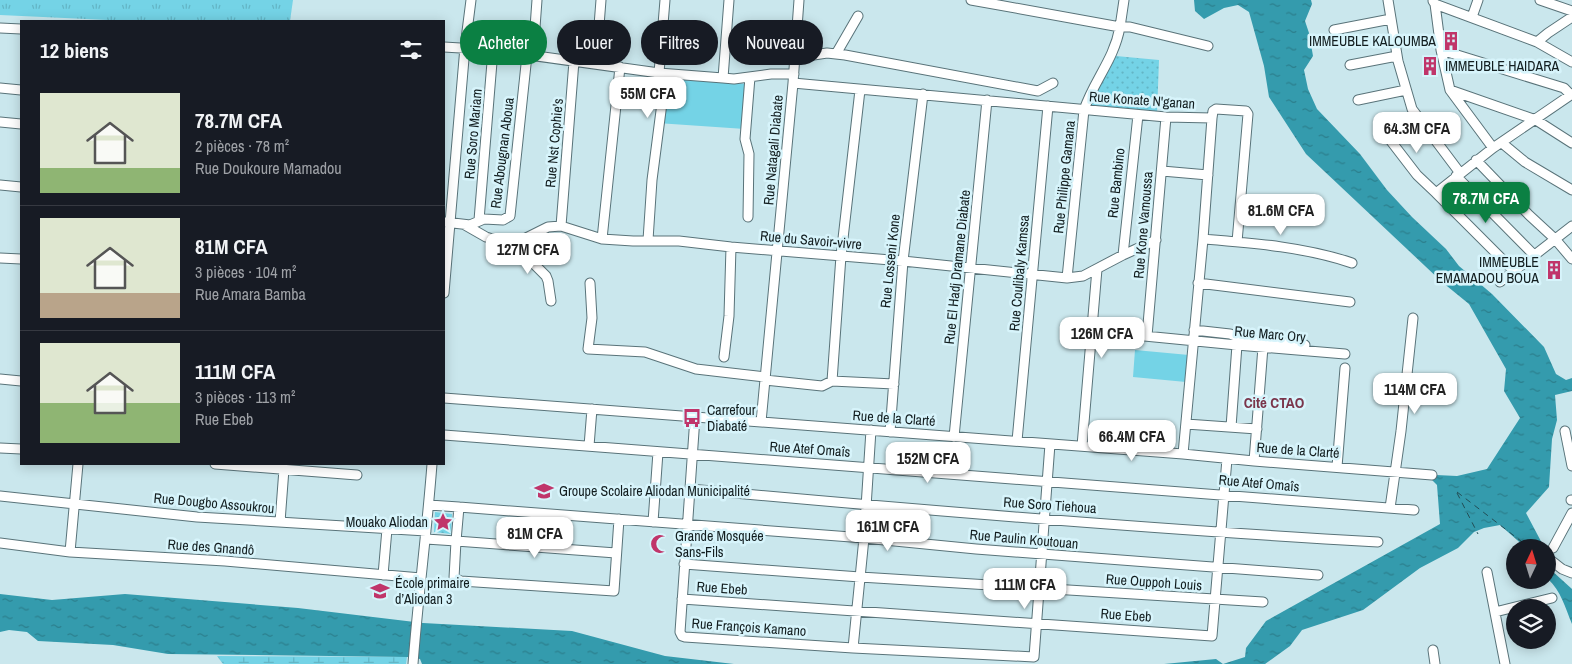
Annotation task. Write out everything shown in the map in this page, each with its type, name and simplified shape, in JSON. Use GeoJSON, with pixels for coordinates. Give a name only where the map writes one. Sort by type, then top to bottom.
{"type":"FeatureCollection","features":[{"type":"Feature","properties":{"kind":"street"},"geometry":{"type":"LineString","coordinates":[[468,20],[471,0]]}},
{"type":"Feature","properties":{"kind":"street"},"geometry":{"type":"LineString","coordinates":[[534,20],[537,0]]}},
{"type":"Feature","properties":{"kind":"street"},"geometry":{"type":"LineString","coordinates":[[599,20],[601,0]]}},
{"type":"Feature","properties":{"kind":"street"},"geometry":{"type":"LineString","coordinates":[[648,240],[652,180],[662,103],[659,73],[665,0]]}},
{"type":"Feature","properties":{"kind":"street"},"geometry":{"type":"LineString","coordinates":[[723,78],[729,0]]}},
{"type":"Feature","properties":{"kind":"street","name":"Rue Natagali Diabate"},"geometry":{"type":"LineString","coordinates":[[797,20],[799,0]]}},
{"type":"Feature","properties":{"kind":"street"},"geometry":{"type":"LineString","coordinates":[[971,0],[1120,28],[1130,27],[1208,46]]}},
{"type":"Feature","properties":{"kind":"street","name":"Rue Philippe Gamana"},"geometry":{"type":"LineString","coordinates":[[1067,278],[1084,110],[1112,55],[1120,28],[1124,0]]}},
{"type":"Feature","properties":{"kind":"street"},"geometry":{"type":"LineString","coordinates":[[1388,0],[1397,56],[1412,109],[1458,174],[1534,255]]}},
{"type":"Feature","properties":{"kind":"street"},"geometry":{"type":"LineString","coordinates":[[1472,17],[1478,0]]}},
{"type":"Feature","properties":{"kind":"street"},"geometry":{"type":"LineString","coordinates":[[1540,0],[1572,11]]}},
{"type":"Feature","properties":{"kind":"street"},"geometry":{"type":"LineString","coordinates":[[1493,148],[1450,90],[1441,50],[1434,2],[1537,42],[1572,62]]}},
{"type":"Feature","properties":{"kind":"street"},"geometry":{"type":"LineString","coordinates":[[836,54],[858,16]]}},
{"type":"Feature","properties":{"kind":"street"},"geometry":{"type":"LineString","coordinates":[[1537,42],[1572,17]]}},
{"type":"Feature","properties":{"kind":"street"},"geometry":{"type":"LineString","coordinates":[[1334,30],[1391,19]]}},
{"type":"Feature","properties":{"kind":"street"},"geometry":{"type":"LineString","coordinates":[[0,28],[20,29]]}},
{"type":"Feature","properties":{"kind":"street","name":"Rue Konate N'ganan"},"geometry":{"type":"LineString","coordinates":[[445,47],[460,47]]}},
{"type":"Feature","properties":{"kind":"street"},"geometry":{"type":"LineString","coordinates":[[1436,193],[1476,160],[1571,97],[1564,88],[1441,50]]}},
{"type":"Feature","properties":{"kind":"street"},"geometry":{"type":"LineString","coordinates":[[823,54],[836,54],[1038,91],[1053,83]]}},
{"type":"Feature","properties":{"kind":"street"},"geometry":{"type":"LineString","coordinates":[[1350,65],[1397,56]]}},
{"type":"Feature","properties":{"kind":"street"},"geometry":{"type":"LineString","coordinates":[[445,269],[447,222],[463,65]]}},
{"type":"Feature","properties":{"kind":"street","name":"Rue Soro Mariam"},"geometry":{"type":"LineString","coordinates":[[479,220],[492,65]]}},
{"type":"Feature","properties":{"kind":"street","name":"Rue Abougnan Aboua"},"geometry":{"type":"LineString","coordinates":[[447,222],[473,224],[479,220],[503,220],[510,216],[529,65]]}},
{"type":"Feature","properties":{"kind":"street","name":"Rue Nst Cophie's"},"geometry":{"type":"LineString","coordinates":[[561,226],[574,65]]}},
{"type":"Feature","properties":{"kind":"street","name":"Rue Konate N'ganan"},"geometry":{"type":"LineString","coordinates":[[602,65],[659,73],[723,78],[771,74],[860,90],[923,94],[1138,115],[1212,118],[1183,454]]}},
{"type":"Feature","properties":{"kind":"street","name":"Rue Natagali Diabate"},"geometry":{"type":"LineString","coordinates":[[761,422],[794,65]]}},
{"type":"Feature","properties":{"kind":"street"},"geometry":{"type":"LineString","coordinates":[[602,239],[620,68]]}},
{"type":"Feature","properties":{"kind":"street"},"geometry":{"type":"LineString","coordinates":[[748,217],[749,154],[745,139],[750,77]]}},
{"type":"Feature","properties":{"kind":"street"},"geometry":{"type":"LineString","coordinates":[[0,88],[20,90]]}},
{"type":"Feature","properties":{"kind":"street"},"geometry":{"type":"LineString","coordinates":[[832,381],[841,256],[860,90]]}},
{"type":"Feature","properties":{"kind":"street"},"geometry":{"type":"LineString","coordinates":[[1358,100],[1406,90]]}},
{"type":"Feature","properties":{"kind":"street"},"geometry":{"type":"LineString","coordinates":[[1450,90],[1536,120],[1572,143]]}},
{"type":"Feature","properties":{"kind":"street","name":"Rue Losseni Kone"},"geometry":{"type":"LineString","coordinates":[[890,432],[903,261],[923,94]]}},
{"type":"Feature","properties":{"kind":"street","name":"Rue El Hadj Dramane Diabate"},"geometry":{"type":"LineString","coordinates":[[954,436],[987,100]]}},
{"type":"Feature","properties":{"kind":"street","name":"Rue Coulibaly Kamssa"},"geometry":{"type":"LineString","coordinates":[[1017,441],[1048,106]]}},
{"type":"Feature","properties":{"kind":"street"},"geometry":{"type":"LineString","coordinates":[[1212,118],[1213,111],[1216,110],[1246,111],[1248,114],[1237,242]]}},
{"type":"Feature","properties":{"kind":"street","name":"Rue Bambino"},"geometry":{"type":"LineString","coordinates":[[1123,255],[1138,115]]}},
{"type":"Feature","properties":{"kind":"street","name":"Rue Kone Vamoussa"},"geometry":{"type":"LineString","coordinates":[[1146,336],[1166,117]]}},
{"type":"Feature","properties":{"kind":"street"},"geometry":{"type":"LineString","coordinates":[[1418,118],[1387,136],[1417,175],[1515,272]]}},
{"type":"Feature","properties":{"kind":"street"},"geometry":{"type":"LineString","coordinates":[[0,122],[20,124]]}},
{"type":"Feature","properties":{"kind":"street"},"geometry":{"type":"LineString","coordinates":[[1502,143],[1525,162],[1572,190]]}},
{"type":"Feature","properties":{"kind":"street"},"geometry":{"type":"LineString","coordinates":[[1476,160],[1555,239],[1572,259]]}},
{"type":"Feature","properties":{"kind":"street"},"geometry":{"type":"LineString","coordinates":[[1162,171],[1208,175]]}},
{"type":"Feature","properties":{"kind":"street"},"geometry":{"type":"LineString","coordinates":[[0,185],[20,187]]}},
{"type":"Feature","properties":{"kind":"street"},"geometry":{"type":"LineString","coordinates":[[465,224],[492,239],[508,244],[514,244],[548,227],[561,226]]}},
{"type":"Feature","properties":{"kind":"street","name":"Rue du Savoir-vivre"},"geometry":{"type":"LineString","coordinates":[[561,226],[602,239],[679,241],[1067,278],[1083,276],[1156,240]]}},
{"type":"Feature","properties":{"kind":"street"},"geometry":{"type":"LineString","coordinates":[[1500,282],[1572,226]]}},
{"type":"Feature","properties":{"kind":"street"},"geometry":{"type":"LineString","coordinates":[[1203,239],[1237,242],[1331,256],[1352,264]]}},
{"type":"Feature","properties":{"kind":"street"},"geometry":{"type":"LineString","coordinates":[[514,244],[546,276],[551,301]]}},
{"type":"Feature","properties":{"kind":"street"},"geometry":{"type":"LineString","coordinates":[[724,357],[729,316],[732,247]]}},
{"type":"Feature","properties":{"kind":"street"},"geometry":{"type":"LineString","coordinates":[[0,258],[20,259]]}},
{"type":"Feature","properties":{"kind":"street"},"geometry":{"type":"LineString","coordinates":[[1082,446],[1097,269]]}},
{"type":"Feature","properties":{"kind":"street"},"geometry":{"type":"LineString","coordinates":[[590,283],[592,318],[588,349],[645,352],[690,367],[822,386],[832,381],[894,384]]}},
{"type":"Feature","properties":{"kind":"street"},"geometry":{"type":"LineString","coordinates":[[1198,284],[1350,302]]}},
{"type":"Feature","properties":{"kind":"street"},"geometry":{"type":"LineString","coordinates":[[1390,508],[1401,431],[1413,318]]}},
{"type":"Feature","properties":{"kind":"street"},"geometry":{"type":"LineString","coordinates":[[1194,330],[1230,334],[1243,339],[1331,347]]}},
{"type":"Feature","properties":{"kind":"street","name":"Rue Marc Ory"},"geometry":{"type":"LineString","coordinates":[[1093,331],[1237,346],[1345,354]]}},
{"type":"Feature","properties":{"kind":"street"},"geometry":{"type":"LineString","coordinates":[[1230,427],[1237,346]]}},
{"type":"Feature","properties":{"kind":"street"},"geometry":{"type":"LineString","coordinates":[[1254,461],[1263,348]]}},
{"type":"Feature","properties":{"kind":"street"},"geometry":{"type":"LineString","coordinates":[[1338,467],[1345,368]]}},
{"type":"Feature","properties":{"kind":"street"},"geometry":{"type":"LineString","coordinates":[[0,379],[20,381]]}},
{"type":"Feature","properties":{"kind":"street","name":"Rue de la Clarté"},"geometry":{"type":"LineString","coordinates":[[445,398],[954,436],[1432,475]]}},
{"type":"Feature","properties":{"kind":"street"},"geometry":{"type":"LineString","coordinates":[[589,446],[592,409]]}},
{"type":"Feature","properties":{"kind":"street","name":"Rue François Kamano"},"geometry":{"type":"LineString","coordinates":[[695,417],[684,564],[680,632],[682,636],[853,648],[1034,657],[1036,623]]}},
{"type":"Feature","properties":{"kind":"street"},"geometry":{"type":"LineString","coordinates":[[1186,424],[1256,429]]}},
{"type":"Feature","properties":{"kind":"street"},"geometry":{"type":"LineString","coordinates":[[853,648],[864,538],[871,430]]}},
{"type":"Feature","properties":{"kind":"street"},"geometry":{"type":"LineString","coordinates":[[1565,431],[1572,466]]}},
{"type":"Feature","properties":{"kind":"street","name":"Rue Atef Omaîs"},"geometry":{"type":"LineString","coordinates":[[445,436],[1414,510]]}},
{"type":"Feature","properties":{"kind":"street"},"geometry":{"type":"LineString","coordinates":[[1036,623],[1050,444]]}},
{"type":"Feature","properties":{"kind":"street"},"geometry":{"type":"LineString","coordinates":[[0,448],[20,449]]}},
{"type":"Feature","properties":{"kind":"street"},"geometry":{"type":"LineString","coordinates":[[653,522],[658,452]]}},
{"type":"Feature","properties":{"kind":"street","name":"Rue Ebeb"},"geometry":{"type":"LineString","coordinates":[[682,599],[1212,636],[1227,459]]}},
{"type":"Feature","properties":{"kind":"street"},"geometry":{"type":"LineString","coordinates":[[70,552],[78,465]]}},
{"type":"Feature","properties":{"kind":"street"},"geometry":{"type":"LineString","coordinates":[[247,465],[284,469],[322,468],[356,475]]}},
{"type":"Feature","properties":{"kind":"street"},"geometry":{"type":"LineString","coordinates":[[413,664],[432,465]]}},
{"type":"Feature","properties":{"kind":"street"},"geometry":{"type":"LineString","coordinates":[[280,522],[284,469]]}},
{"type":"Feature","properties":{"kind":"street","name":"Rue Soro Tiehoua"},"geometry":{"type":"LineString","coordinates":[[690,489],[865,505],[1378,542]]}},
{"type":"Feature","properties":{"kind":"street","name":"Rue Dougbo Assoukrou"},"geometry":{"type":"LineString","coordinates":[[0,496],[197,517],[387,529],[456,541],[616,554]]}},
{"type":"Feature","properties":{"kind":"street","name":"Rue Paulin Koutouan"},"geometry":{"type":"LineString","coordinates":[[429,505],[1318,575]]}},
{"type":"Feature","properties":{"kind":"street"},"geometry":{"type":"LineString","coordinates":[[459,507],[454,578],[461,581],[614,591],[620,519]]}},
{"type":"Feature","properties":{"kind":"street"},"geometry":{"type":"LineString","coordinates":[[1556,542],[1572,513]]}},
{"type":"Feature","properties":{"kind":"street"},"geometry":{"type":"LineString","coordinates":[[383,575],[387,529]]}},
{"type":"Feature","properties":{"kind":"street","name":"Rue des Gnandô"},"geometry":{"type":"LineString","coordinates":[[0,543],[70,552],[225,562],[420,578]]}},
{"type":"Feature","properties":{"kind":"street","name":"Rue Ouppoh Louis"},"geometry":{"type":"LineString","coordinates":[[684,564],[1262,602]]}},
{"type":"Feature","properties":{"kind":"street"},"geometry":{"type":"LineString","coordinates":[[1556,564],[1572,573]]}},
{"type":"Feature","properties":{"kind":"street"},"geometry":{"type":"LineString","coordinates":[[1487,572],[1505,664]]}},
{"type":"Feature","properties":{"kind":"street"},"geometry":{"type":"LineString","coordinates":[[1495,612],[1552,598]]}},
{"type":"Feature","properties":{"kind":"street"},"geometry":{"type":"LineString","coordinates":[[1433,650],[1435,664]]}},
{"type":"Feature","properties":{"kind":"green space"},"geometry":{"type":"Polygon","coordinates":[[[0,0],[293,0],[290,20],[108,20],[0,15],[0,0]]]}},
{"type":"Feature","properties":{"kind":"green space"},"geometry":{"type":"Polygon","coordinates":[[[1116,56],[1159,60],[1157,114],[1088,107],[1116,56]]]}},
{"type":"Feature","properties":{"kind":"green space"},"geometry":{"type":"Polygon","coordinates":[[[660,78],[748,84],[745,129],[657,123],[660,78]]]}},
{"type":"Feature","properties":{"kind":"green space"},"geometry":{"type":"Polygon","coordinates":[[[1135,350],[1189,355],[1186,382],[1133,377],[1135,350]]]}},
{"type":"Feature","properties":{"kind":"green space"},"geometry":{"type":"Polygon","coordinates":[[[435,512],[452,514],[451,534],[434,532],[435,512]]]}},
{"type":"Feature","properties":{"kind":"green space"},"geometry":{"type":"Polygon","coordinates":[[[217,656],[407,657],[406,664],[223,664],[217,656]]]}},
{"type":"Feature","properties":{"kind":"water"},"geometry":{"type":"Polygon","coordinates":[[[1194,0],[1311,0],[1312,4],[1305,21],[1313,56],[1304,70],[1308,89],[1317,109],[1360,154],[1387,190],[1412,217],[1446,249],[1459,266],[1492,294],[1544,347],[1556,374],[1566,380],[1572,378],[1572,391],[1555,395],[1557,420],[1552,439],[1549,487],[1526,513],[1540,539],[1516,539],[1500,525],[1474,532],[1458,548],[1420,568],[1363,610],[1302,630],[1290,646],[1265,664],[1223,664],[1245,657],[1246,648],[1266,621],[1440,524],[1437,485],[1429,477],[1436,475],[1457,476],[1487,469],[1520,418],[1504,391],[1506,369],[1469,304],[1442,282],[1306,154],[1269,97],[1264,66],[1249,12],[1238,5],[1224,8],[1204,19],[1195,11],[1194,0]]]}},
{"type":"Feature","properties":{"kind":"water"},"geometry":{"type":"Polygon","coordinates":[[[1556,575],[1572,589],[1572,624],[1565,605],[1556,589],[1556,575]]]}},
{"type":"Feature","properties":{"kind":"water"},"geometry":{"type":"Polygon","coordinates":[[[0,594],[52,600],[125,594],[298,608],[423,623],[572,631],[665,656],[734,664],[422,664],[420,659],[407,657],[168,654],[113,645],[38,641],[27,632],[9,630],[0,632],[0,594]]]}},
{"type":"Feature","properties":{"kind":"water"},"geometry":{"type":"Polygon","coordinates":[[[1216,659],[1223,664],[1164,664],[1216,659]]]}},
{"type":"Feature","properties":{"kind":"ferry route"},"geometry":{"type":"LineString","coordinates":[[1457,492],[1518,539]]}},
{"type":"Feature","properties":{"kind":"ferry route"},"geometry":{"type":"LineString","coordinates":[[1457,493],[1478,534]]}},
{"type":"Feature","properties":{"kind":"place","name":"IMMEUBLE KALOUMBA"},"geometry":{"type":"Point","coordinates":[1451,41]}},
{"type":"Feature","properties":{"kind":"place","name":"IMMEUBLE HAIDARA"},"geometry":{"type":"Point","coordinates":[1430,66]}},
{"type":"Feature","properties":{"kind":"place","name":"IMMEUBLE EMAMADOU BOUA"},"geometry":{"type":"Point","coordinates":[1554,270]}},
{"type":"Feature","properties":{"kind":"place","name":"Carrefour Diabaté"},"geometry":{"type":"Point","coordinates":[692,418]}},
{"type":"Feature","properties":{"kind":"place","name":"Groupe Scolaire Aliodan Municipalité"},"geometry":{"type":"Point","coordinates":[544,491]}},
{"type":"Feature","properties":{"kind":"place","name":"Mouako Aliodan"},"geometry":{"type":"Point","coordinates":[443,522]}},
{"type":"Feature","properties":{"kind":"place","name":"Grande Mosquée Sans-Fils"},"geometry":{"type":"Point","coordinates":[660,544]}},
{"type":"Feature","properties":{"kind":"place","name":"École primaire d’Aliodan 3"},"geometry":{"type":"Point","coordinates":[380,591]}},
{"type":"Feature","properties":{"kind":"district","name":"Cité CTAO"},"geometry":{"type":"Point","coordinates":[1274,402]}}]}
